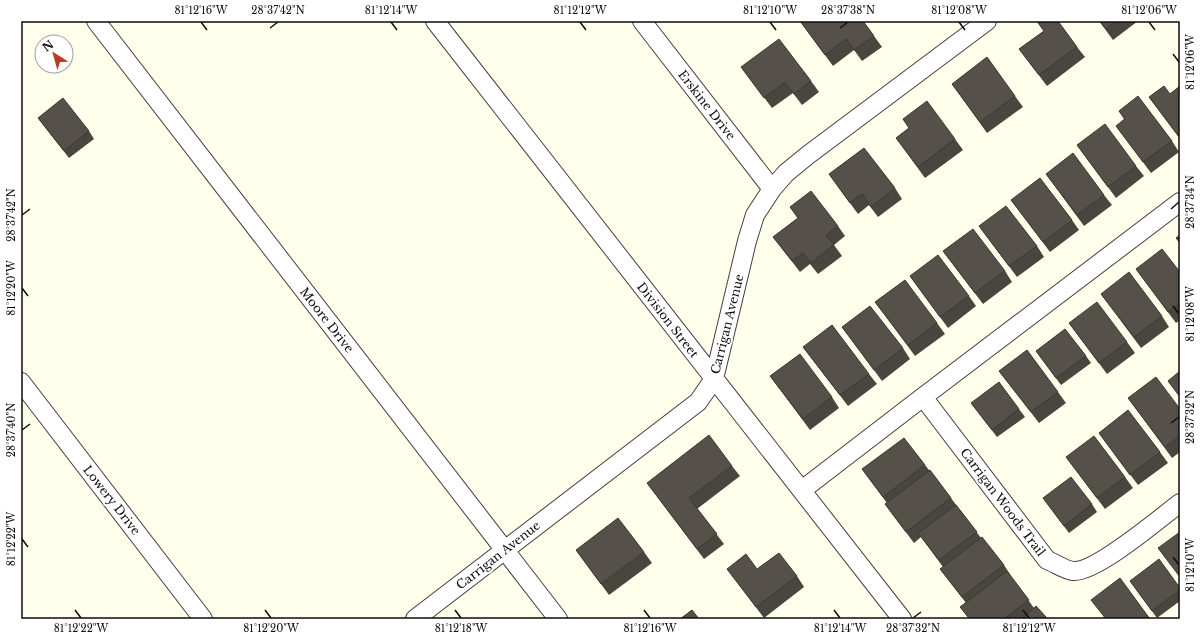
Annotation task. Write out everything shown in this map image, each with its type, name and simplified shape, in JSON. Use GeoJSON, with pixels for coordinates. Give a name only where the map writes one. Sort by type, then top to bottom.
{"type":"FeatureCollection","features":[{"type":"Feature","properties":{"kind":"street","name":"Moore Drive"},"geometry":{"type":"LineString","coordinates":[[96,21],[558,619]]}},
{"type":"Feature","properties":{"kind":"street","name":"Division Street"},"geometry":{"type":"LineString","coordinates":[[435,21],[902,619]]}},
{"type":"Feature","properties":{"kind":"street","name":"Erskine Drive"},"geometry":{"type":"LineString","coordinates":[[642,21],[772,189]]}},
{"type":"Feature","properties":{"kind":"street","name":"Carrigan Avenue"},"geometry":{"type":"LineString","coordinates":[[415,619],[698,402],[714,379],[747,240],[755,215],[772,189],[786,173],[808,155],[987,21]]}},
{"type":"Feature","properties":{"kind":"street"},"geometry":{"type":"LineString","coordinates":[[802,490],[1180,202]]}},
{"type":"Feature","properties":{"kind":"street","name":"Lowery Drive"},"geometry":{"type":"LineString","coordinates":[[21,382],[203,619]]}},
{"type":"Feature","properties":{"kind":"street","name":"Carrigan Woods Trail"},"geometry":{"type":"LineString","coordinates":[[923,397],[1047,560],[1074,571],[1087,567],[1107,558],[1180,503]]}},
{"type":"Feature","properties":{"kind":"building"},"geometry":{"type":"Polygon","coordinates":[[[800,21],[863,21],[874,36],[854,50],[846,39],[825,55],[800,21]]]}},
{"type":"Feature","properties":{"kind":"building"},"geometry":{"type":"Polygon","coordinates":[[[1037,21],[1058,21],[1077,47],[1039,75],[1019,49],[1044,31],[1037,21]]]}},
{"type":"Feature","properties":{"kind":"building"},"geometry":{"type":"Polygon","coordinates":[[[1100,21],[1116,21],[1106,29],[1100,21]]]}},
{"type":"Feature","properties":{"kind":"building"},"geometry":{"type":"Polygon","coordinates":[[[779,39],[811,81],[794,94],[785,82],[764,98],[741,67],[779,39]]]}},
{"type":"Feature","properties":{"kind":"building"},"geometry":{"type":"Polygon","coordinates":[[[987,57],[1015,96],[980,122],[952,84],[987,57]]]}},
{"type":"Feature","properties":{"kind":"building"},"geometry":{"type":"Polygon","coordinates":[[[1164,86],[1170,94],[1180,86],[1180,138],[1149,97],[1164,86]]]}},
{"type":"Feature","properties":{"kind":"building"},"geometry":{"type":"Polygon","coordinates":[[[1138,96],[1172,141],[1143,162],[1116,126],[1125,119],[1119,111],[1138,96]]]}},
{"type":"Feature","properties":{"kind":"building"},"geometry":{"type":"Polygon","coordinates":[[[63,98],[89,131],[64,151],[38,118],[63,98]]]}},
{"type":"Feature","properties":{"kind":"building"},"geometry":{"type":"Polygon","coordinates":[[[927,101],[955,139],[918,167],[896,138],[909,128],[903,119],[927,101]]]}},
{"type":"Feature","properties":{"kind":"building"},"geometry":{"type":"Polygon","coordinates":[[[1105,124],[1136,166],[1108,187],[1077,145],[1105,124]]]}},
{"type":"Feature","properties":{"kind":"building"},"geometry":{"type":"Polygon","coordinates":[[[864,148],[895,188],[871,207],[862,194],[850,203],[829,174],[864,148]]]}},
{"type":"Feature","properties":{"kind":"building"},"geometry":{"type":"Polygon","coordinates":[[[1073,153],[1104,195],[1077,215],[1046,174],[1073,153]]]}},
{"type":"Feature","properties":{"kind":"building"},"geometry":{"type":"Polygon","coordinates":[[[1040,178],[1072,220],[1043,242],[1011,200],[1040,178]]]}},
{"type":"Feature","properties":{"kind":"building"},"geometry":{"type":"Polygon","coordinates":[[[811,191],[838,226],[826,235],[834,245],[811,263],[803,253],[792,261],[773,237],[798,218],[790,207],[811,191]]]}},
{"type":"Feature","properties":{"kind":"building"},"geometry":{"type":"Polygon","coordinates":[[[1006,206],[1037,246],[1009,266],[979,226],[1006,206]]]}},
{"type":"Feature","properties":{"kind":"building"},"geometry":{"type":"Polygon","coordinates":[[[973,229],[1005,271],[975,293],[943,251],[973,229]]]}},
{"type":"Feature","properties":{"kind":"building"},"geometry":{"type":"Polygon","coordinates":[[[1180,235],[1180,243],[1176,238],[1180,235]]]}},
{"type":"Feature","properties":{"kind":"building"},"geometry":{"type":"Polygon","coordinates":[[[1162,249],[1180,272],[1180,303],[1168,312],[1136,269],[1162,249]]]}},
{"type":"Feature","properties":{"kind":"building"},"geometry":{"type":"Polygon","coordinates":[[[938,255],[969,296],[940,317],[910,276],[938,255]]]}},
{"type":"Feature","properties":{"kind":"building"},"geometry":{"type":"Polygon","coordinates":[[[1129,272],[1162,316],[1134,337],[1101,294],[1129,272]]]}},
{"type":"Feature","properties":{"kind":"building"},"geometry":{"type":"Polygon","coordinates":[[[905,280],[937,323],[908,345],[875,302],[905,280]]]}},
{"type":"Feature","properties":{"kind":"building"},"geometry":{"type":"Polygon","coordinates":[[[1097,302],[1127,342],[1099,363],[1069,323],[1097,302]]]}},
{"type":"Feature","properties":{"kind":"building"},"geometry":{"type":"Polygon","coordinates":[[[870,306],[903,348],[874,370],[842,327],[870,306]]]}},
{"type":"Feature","properties":{"kind":"building"},"geometry":{"type":"Polygon","coordinates":[[[832,325],[869,374],[840,395],[803,347],[832,325]]]}},
{"type":"Feature","properties":{"kind":"building"},"geometry":{"type":"Polygon","coordinates":[[[1065,329],[1086,356],[1056,378],[1036,351],[1065,329]]]}},
{"type":"Feature","properties":{"kind":"building"},"geometry":{"type":"Polygon","coordinates":[[[1027,350],[1058,392],[1031,412],[999,371],[1027,350]]]}},
{"type":"Feature","properties":{"kind":"building"},"geometry":{"type":"Polygon","coordinates":[[[800,354],[832,397],[803,419],[770,376],[800,354]]]}},
{"type":"Feature","properties":{"kind":"building"},"geometry":{"type":"Polygon","coordinates":[[[1180,371],[1180,397],[1168,381],[1180,371]]]}},
{"type":"Feature","properties":{"kind":"building"},"geometry":{"type":"Polygon","coordinates":[[[1156,377],[1180,409],[1180,436],[1165,447],[1128,398],[1156,377]]]}},
{"type":"Feature","properties":{"kind":"building"},"geometry":{"type":"Polygon","coordinates":[[[999,382],[1019,409],[992,430],[971,403],[999,382]]]}},
{"type":"Feature","properties":{"kind":"building"},"geometry":{"type":"Polygon","coordinates":[[[1128,410],[1160,452],[1130,475],[1099,433],[1128,410]]]}},
{"type":"Feature","properties":{"kind":"building"},"geometry":{"type":"Polygon","coordinates":[[[709,435],[732,466],[689,498],[717,534],[697,549],[647,483],[709,435]]]}},
{"type":"Feature","properties":{"kind":"building"},"geometry":{"type":"Polygon","coordinates":[[[1094,436],[1125,477],[1097,498],[1066,457],[1094,436]]]}},
{"type":"Feature","properties":{"kind":"building"},"geometry":{"type":"Polygon","coordinates":[[[904,438],[925,465],[883,497],[862,469],[904,438]]]}},
{"type":"Feature","properties":{"kind":"building"},"geometry":{"type":"Polygon","coordinates":[[[930,470],[951,498],[906,532],[885,504],[930,470]]]}},
{"type":"Feature","properties":{"kind":"building"},"geometry":{"type":"Polygon","coordinates":[[[1071,477],[1092,504],[1064,526],[1043,498],[1071,477]]]}},
{"type":"Feature","properties":{"kind":"building"},"geometry":{"type":"Polygon","coordinates":[[[956,505],[977,532],[939,560],[918,533],[956,505]]]}},
{"type":"Feature","properties":{"kind":"building"},"geometry":{"type":"Polygon","coordinates":[[[618,518],[644,552],[601,584],[576,550],[618,518]]]}},
{"type":"Feature","properties":{"kind":"building"},"geometry":{"type":"Polygon","coordinates":[[[1180,532],[1180,577],[1158,548],[1180,532]]]}},
{"type":"Feature","properties":{"kind":"building"},"geometry":{"type":"Polygon","coordinates":[[[982,537],[1004,565],[962,597],[940,569],[982,537]]]}},
{"type":"Feature","properties":{"kind":"building"},"geometry":{"type":"Polygon","coordinates":[[[779,553],[797,576],[756,607],[727,569],[746,554],[757,569],[779,553]]]}},
{"type":"Feature","properties":{"kind":"building"},"geometry":{"type":"Polygon","coordinates":[[[1159,559],[1180,590],[1152,611],[1130,581],[1159,559]]]}},
{"type":"Feature","properties":{"kind":"building"},"geometry":{"type":"Polygon","coordinates":[[[1007,571],[1029,600],[1004,619],[970,619],[960,607],[1007,571]]]}},
{"type":"Feature","properties":{"kind":"building"},"geometry":{"type":"Polygon","coordinates":[[[1120,578],[1150,619],[1106,619],[1091,600],[1120,578]]]}},
{"type":"Feature","properties":{"kind":"building"},"geometry":{"type":"Polygon","coordinates":[[[1036,606],[1048,619],[1022,619],[1036,606]]]}},
{"type":"Feature","properties":{"kind":"building"},"geometry":{"type":"Polygon","coordinates":[[[692,610],[699,619],[680,619],[692,610]]]}}]}
